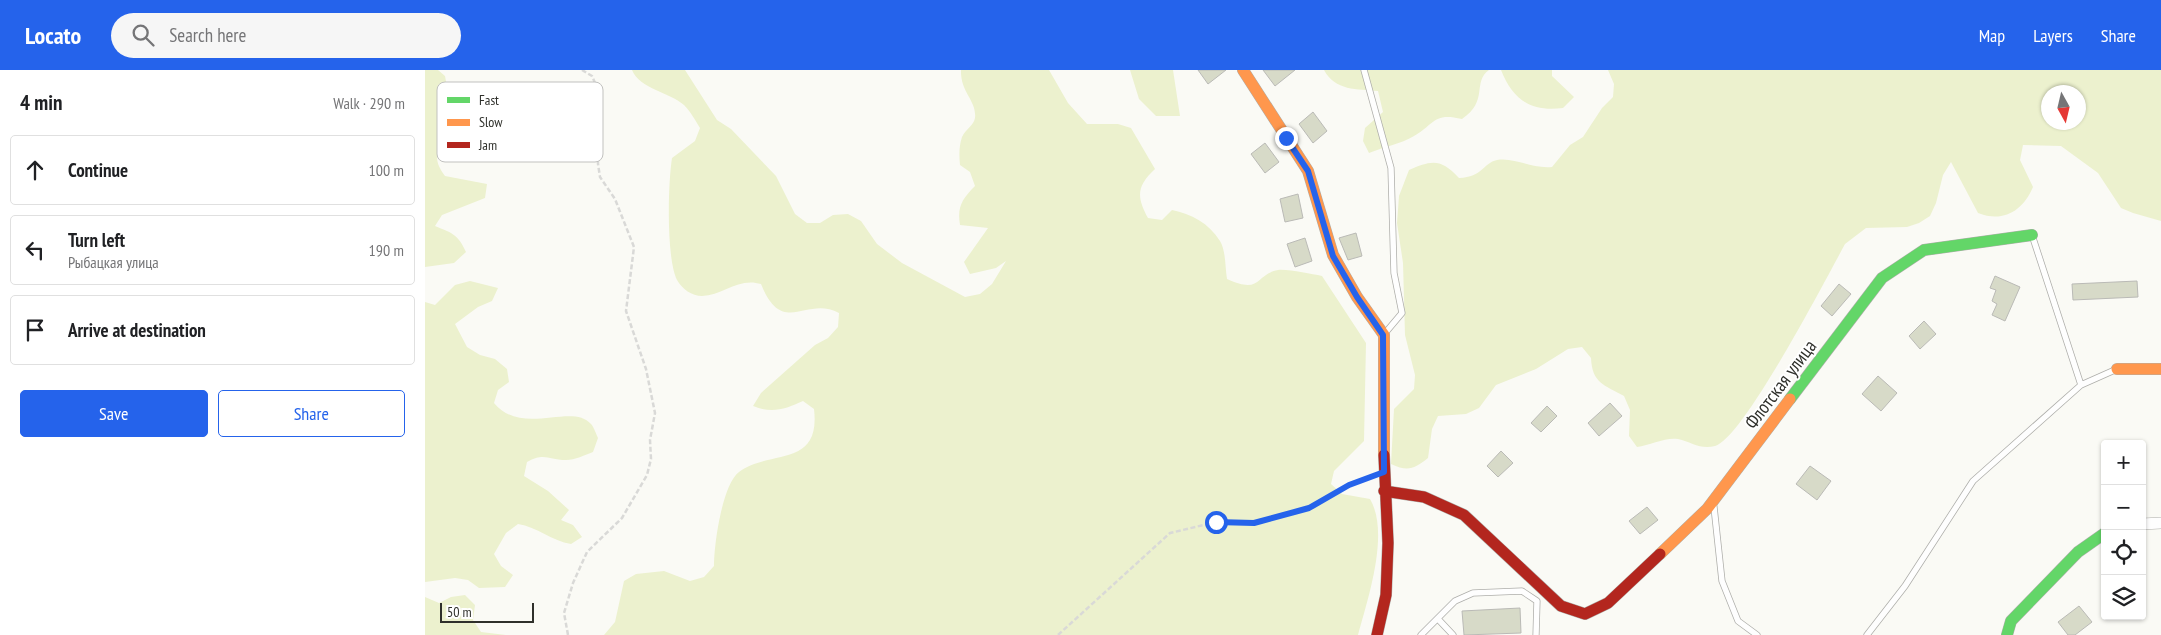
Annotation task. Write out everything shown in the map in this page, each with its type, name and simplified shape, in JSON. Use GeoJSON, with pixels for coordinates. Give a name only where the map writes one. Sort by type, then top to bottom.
{"type":"FeatureCollection","features":[{"type":"Feature","properties":{"kind":"street"},"geometry":{"type":"LineString","coordinates":[[1243,70],[1308,171],[1333,256],[1357,297],[1383,335],[1384,491],[1388,543],[1386,595],[1377,635]]}},
{"type":"Feature","properties":{"kind":"street","name":"Флотская улица"},"geometry":{"type":"LineString","coordinates":[[1384,491],[1424,497],[1464,515],[1561,606],[1585,614],[1608,603],[1713,500],[1882,278],[1924,250],[2032,234]]}},
{"type":"Feature","properties":{"kind":"street"},"geometry":{"type":"LineString","coordinates":[[2117,369],[2161,369]]}},
{"type":"Feature","properties":{"kind":"street"},"geometry":{"type":"LineString","coordinates":[[2146,524],[2161,524]]}},
{"type":"Feature","properties":{"kind":"street"},"geometry":{"type":"LineString","coordinates":[[2007,635],[2011,621],[2078,552],[2101,536]]}},
{"type":"Feature","properties":{"kind":"lane"},"geometry":{"type":"LineString","coordinates":[[1364,70],[1391,168],[1394,273],[1402,313],[1383,335]]}},
{"type":"Feature","properties":{"kind":"lane"},"geometry":{"type":"LineString","coordinates":[[2032,234],[2081,385]]}},
{"type":"Feature","properties":{"kind":"lane"},"geometry":{"type":"LineString","coordinates":[[1867,635],[1905,586],[1973,482],[2081,385],[2117,369]]}},
{"type":"Feature","properties":{"kind":"lane"},"geometry":{"type":"LineString","coordinates":[[1713,500],[1722,581],[1738,621],[1757,635]]}},
{"type":"Feature","properties":{"kind":"lane"},"geometry":{"type":"LineString","coordinates":[[1421,635],[1455,601],[1473,593],[1523,591],[1537,601],[1536,635]]}},
{"type":"Feature","properties":{"kind":"lane"},"geometry":{"type":"LineString","coordinates":[[1438,619],[1453,635]]}},
{"type":"Feature","properties":{"kind":"path"},"geometry":{"type":"LineString","coordinates":[[582,70],[592,76],[595,82]]}},
{"type":"Feature","properties":{"kind":"path"},"geometry":{"type":"LineString","coordinates":[[568,635],[564,613],[573,583],[587,552],[622,518],[647,475],[651,459],[650,440],[655,412],[646,369],[626,311],[634,247],[615,199],[600,177],[598,162]]}},
{"type":"Feature","properties":{"kind":"path"},"geometry":{"type":"LineString","coordinates":[[1058,635],[1170,533],[1216,522],[1254,523],[1309,508],[1349,485],[1384,472]]}},
{"type":"Feature","properties":{"kind":"green space"},"geometry":{"type":"Polygon","coordinates":[[[425,70],[438,70],[445,76],[446,82],[437,82],[437,162],[440,169],[445,176],[487,184],[485,198],[442,215],[435,226],[454,235],[466,252],[454,263],[425,267],[425,70]]]}},
{"type":"Feature","properties":{"kind":"green space"},"geometry":{"type":"Polygon","coordinates":[[[632,70],[685,70],[717,120],[731,129],[776,176],[795,214],[807,223],[820,223],[833,215],[848,214],[861,221],[877,244],[902,263],[965,297],[980,294],[992,284],[1006,261],[996,268],[970,274],[964,262],[988,228],[960,225],[959,213],[961,204],[975,186],[970,172],[960,165],[959,151],[962,137],[975,118],[974,106],[963,84],[961,70],[1049,70],[1068,103],[1087,124],[1118,124],[1131,128],[1155,169],[1145,181],[1140,192],[1141,203],[1148,218],[1162,220],[1172,210],[1186,214],[1205,224],[1216,235],[1222,245],[1227,279],[1247,285],[1257,282],[1265,275],[1278,270],[1322,276],[1366,343],[1364,441],[1334,471],[1331,484],[1342,494],[1370,499],[1376,513],[1378,547],[1371,585],[1358,635],[604,635],[615,622],[624,581],[636,574],[664,571],[690,581],[704,577],[714,566],[720,516],[733,479],[739,472],[751,465],[790,454],[801,449],[809,441],[814,428],[814,409],[803,401],[773,410],[753,406],[761,393],[815,345],[828,338],[838,327],[839,313],[816,308],[796,312],[778,309],[769,300],[761,284],[753,282],[738,284],[717,293],[702,296],[691,293],[682,286],[677,280],[673,269],[671,255],[669,202],[672,158],[695,141],[700,128],[684,105],[641,82],[632,70]]]}},
{"type":"Feature","properties":{"kind":"green space"},"geometry":{"type":"Polygon","coordinates":[[[1130,70],[1173,70],[1180,116],[1156,116],[1139,99],[1130,70]]]}},
{"type":"Feature","properties":{"kind":"green space"},"geometry":{"type":"Polygon","coordinates":[[[1324,70],[1489,70],[1481,80],[1478,99],[1475,105],[1462,119],[1452,117],[1440,118],[1409,139],[1369,153],[1363,141],[1365,128],[1383,112],[1378,91],[1347,88],[1334,82],[1324,70]]]}},
{"type":"Feature","properties":{"kind":"green space"},"geometry":{"type":"Polygon","coordinates":[[[1501,70],[1552,70],[1552,76],[1574,97],[1563,108],[1552,109],[1532,106],[1517,96],[1501,70]]]}},
{"type":"Feature","properties":{"kind":"green space"},"geometry":{"type":"Polygon","coordinates":[[[1608,70],[2161,70],[2161,221],[2121,208],[2098,173],[2061,146],[2023,145],[2020,160],[2033,187],[2024,203],[2018,208],[2011,213],[1996,217],[1978,213],[1951,162],[1943,175],[1936,203],[1930,216],[1919,223],[1907,227],[1866,228],[1845,244],[1764,388],[1728,437],[1715,446],[1701,446],[1673,439],[1637,447],[1629,436],[1630,410],[1624,396],[1600,382],[1594,373],[1591,358],[1582,347],[1568,349],[1536,369],[1496,385],[1479,408],[1466,414],[1438,416],[1432,429],[1428,458],[1415,467],[1406,469],[1391,464],[1394,409],[1414,389],[1415,375],[1405,335],[1403,263],[1397,223],[1399,196],[1409,170],[1424,164],[1435,163],[1447,167],[1459,178],[1478,173],[1497,160],[1510,160],[1552,167],[1570,145],[1583,137],[1602,108],[1613,97],[1614,84],[1608,70]]]}},
{"type":"Feature","properties":{"kind":"green space"},"geometry":{"type":"Polygon","coordinates":[[[470,281],[498,288],[492,301],[478,307],[455,324],[467,347],[480,355],[495,359],[507,369],[509,382],[498,390],[494,403],[505,413],[518,418],[532,419],[572,416],[583,418],[592,425],[598,438],[593,452],[580,457],[560,460],[538,457],[527,462],[524,476],[548,491],[569,510],[561,520],[573,525],[582,537],[571,544],[518,524],[506,533],[494,554],[501,566],[513,575],[505,587],[479,588],[468,580],[455,578],[425,582],[425,302],[435,305],[455,285],[470,281]]]}},
{"type":"Feature","properties":{"kind":"green space"},"geometry":{"type":"Polygon","coordinates":[[[465,595],[475,605],[473,620],[481,632],[506,635],[425,635],[425,597],[439,603],[451,597],[465,595]]]}},
{"type":"Feature","properties":{"kind":"building"},"geometry":{"type":"Polygon","coordinates":[[[1198,70],[1226,70],[1208,84],[1198,70]]]}},
{"type":"Feature","properties":{"kind":"building"},"geometry":{"type":"Polygon","coordinates":[[[1263,70],[1295,70],[1275,86],[1263,70]]]}},
{"type":"Feature","properties":{"kind":"building"},"geometry":{"type":"Polygon","coordinates":[[[1313,112],[1327,131],[1313,143],[1299,124],[1313,112]]]}},
{"type":"Feature","properties":{"kind":"building"},"geometry":{"type":"Polygon","coordinates":[[[1265,143],[1279,162],[1265,173],[1251,154],[1265,143]]]}},
{"type":"Feature","properties":{"kind":"building"},"geometry":{"type":"Polygon","coordinates":[[[1298,194],[1303,218],[1285,222],[1280,199],[1298,194]]]}},
{"type":"Feature","properties":{"kind":"building"},"geometry":{"type":"Polygon","coordinates":[[[1356,233],[1362,256],[1348,260],[1339,238],[1356,233]]]}},
{"type":"Feature","properties":{"kind":"building"},"geometry":{"type":"Polygon","coordinates":[[[1305,238],[1312,261],[1295,267],[1287,244],[1305,238]]]}},
{"type":"Feature","properties":{"kind":"building"},"geometry":{"type":"Polygon","coordinates":[[[1995,276],[2020,287],[2005,321],[1992,315],[1997,304],[1992,301],[1996,290],[1990,288],[1995,276]]]}},
{"type":"Feature","properties":{"kind":"building"},"geometry":{"type":"Polygon","coordinates":[[[2137,281],[2138,297],[2073,300],[2072,284],[2137,281]]]}},
{"type":"Feature","properties":{"kind":"building"},"geometry":{"type":"Polygon","coordinates":[[[1839,284],[1851,294],[1832,316],[1821,306],[1839,284]]]}},
{"type":"Feature","properties":{"kind":"building"},"geometry":{"type":"Polygon","coordinates":[[[1924,321],[1936,334],[1920,349],[1909,336],[1924,321]]]}},
{"type":"Feature","properties":{"kind":"building"},"geometry":{"type":"Polygon","coordinates":[[[1878,376],[1897,393],[1881,411],[1862,394],[1878,376]]]}},
{"type":"Feature","properties":{"kind":"building"},"geometry":{"type":"Polygon","coordinates":[[[1610,403],[1622,416],[1599,436],[1588,423],[1610,403]]]}},
{"type":"Feature","properties":{"kind":"building"},"geometry":{"type":"Polygon","coordinates":[[[1547,406],[1557,416],[1541,432],[1531,423],[1547,406]]]}},
{"type":"Feature","properties":{"kind":"building"},"geometry":{"type":"Polygon","coordinates":[[[1501,451],[1513,463],[1498,477],[1487,466],[1501,451]]]}},
{"type":"Feature","properties":{"kind":"building"},"geometry":{"type":"Polygon","coordinates":[[[1810,466],[1831,481],[1817,500],[1796,484],[1810,466]]]}},
{"type":"Feature","properties":{"kind":"building"},"geometry":{"type":"Polygon","coordinates":[[[1647,507],[1658,520],[1640,534],[1629,521],[1647,507]]]}},
{"type":"Feature","properties":{"kind":"building"},"geometry":{"type":"Polygon","coordinates":[[[2079,606],[2092,622],[2075,635],[2068,635],[2058,622],[2079,606]]]}},
{"type":"Feature","properties":{"kind":"building"},"geometry":{"type":"Polygon","coordinates":[[[1520,608],[1521,633],[1464,635],[1462,611],[1520,608]]]}},
{"type":"Feature","properties":{"kind":"traffic: fast"},"geometry":{"type":"LineString","coordinates":[[1790,399],[1882,278],[1924,250],[2032,235]]}},
{"type":"Feature","properties":{"kind":"traffic: fast"},"geometry":{"type":"LineString","coordinates":[[2007,635],[2011,621],[2078,552],[2101,536]]}},
{"type":"Feature","properties":{"kind":"traffic: slow"},"geometry":{"type":"LineString","coordinates":[[1243,70],[1308,171],[1333,255],[1357,297],[1384,335],[1384,455]]}},
{"type":"Feature","properties":{"kind":"traffic: slow"},"geometry":{"type":"LineString","coordinates":[[2117,369],[2161,369]]}},
{"type":"Feature","properties":{"kind":"traffic: slow"},"geometry":{"type":"LineString","coordinates":[[1660,554],[1707,509],[1790,399]]}},
{"type":"Feature","properties":{"kind":"traffic: jam"},"geometry":{"type":"LineString","coordinates":[[1377,635],[1386,595],[1388,543],[1384,455]]}},
{"type":"Feature","properties":{"kind":"traffic: jam"},"geometry":{"type":"LineString","coordinates":[[1384,491],[1424,497],[1464,515],[1561,606],[1585,614],[1608,603],[1660,554]]}},
{"type":"Feature","properties":{"kind":"route"},"geometry":{"type":"LineString","coordinates":[[1216,522],[1254,523],[1309,508],[1349,485],[1384,472],[1383,335],[1357,297],[1333,256],[1308,171],[1286,138]]}}]}
